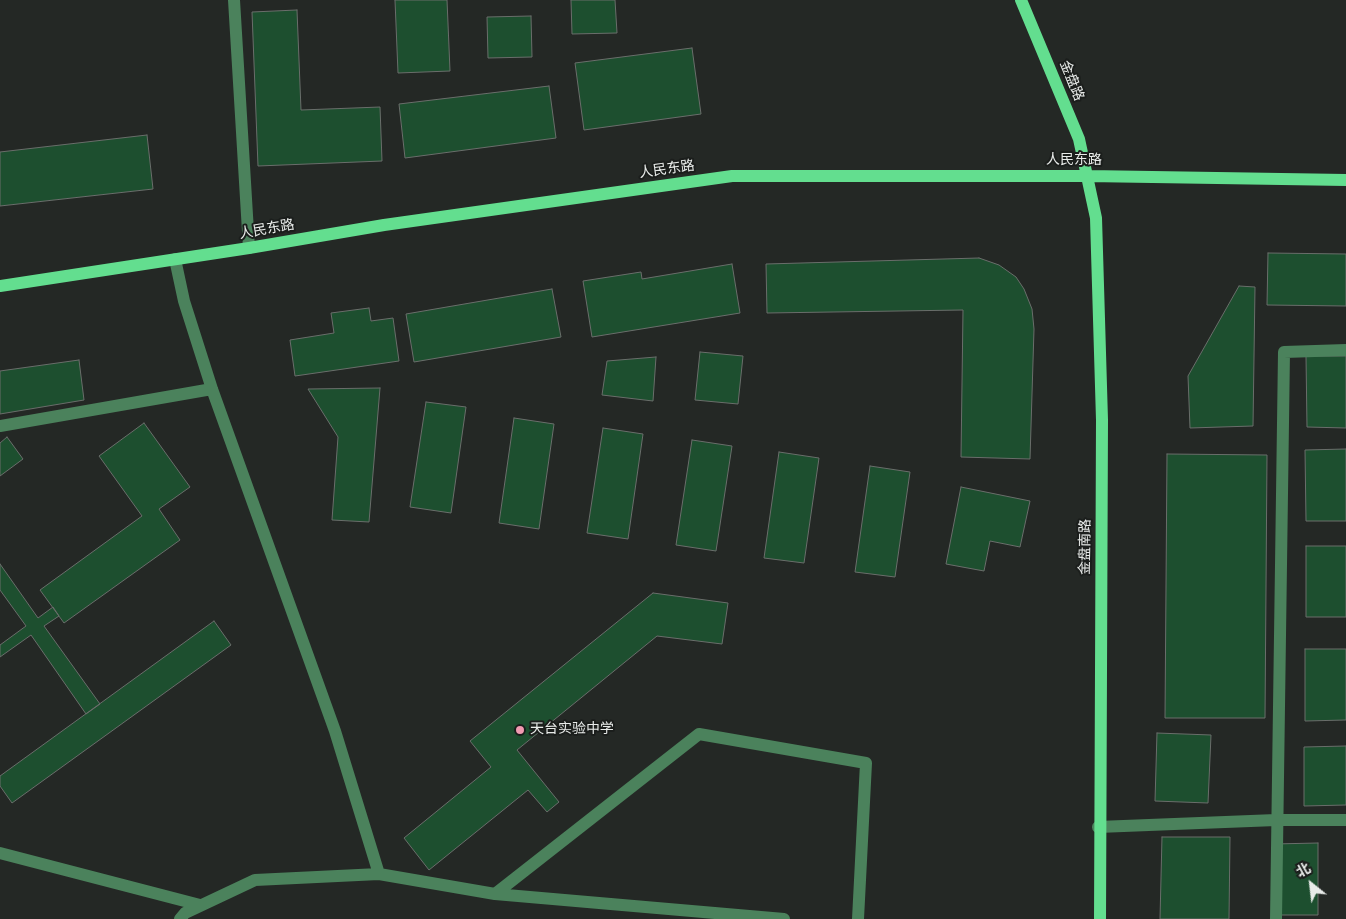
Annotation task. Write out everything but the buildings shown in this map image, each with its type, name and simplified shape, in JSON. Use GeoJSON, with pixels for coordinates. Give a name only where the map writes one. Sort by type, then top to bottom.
{"type":"FeatureCollection","features":[{"type":"Feature","properties":{"kind":"main road","name":"金盘路"},"geometry":{"type":"LineString","coordinates":[[1022,0],[1079,139],[1088,176]]}},
{"type":"Feature","properties":{"kind":"main road","name":"人民东路"},"geometry":{"type":"LineString","coordinates":[[0,286],[249,248],[384,225],[732,176],[1088,176],[1346,180]]}},
{"type":"Feature","properties":{"kind":"main road","name":"金盘南路"},"geometry":{"type":"LineString","coordinates":[[1088,176],[1096,218],[1102,420],[1098,828],[1100,919]]}},
{"type":"Feature","properties":{"kind":"street"},"geometry":{"type":"LineString","coordinates":[[234,0],[249,248]]}},
{"type":"Feature","properties":{"kind":"street"},"geometry":{"type":"LineString","coordinates":[[175,259],[184,302],[212,389],[335,731],[379,874]]}},
{"type":"Feature","properties":{"kind":"street"},"geometry":{"type":"LineString","coordinates":[[1276,919],[1284,352],[1346,350]]}},
{"type":"Feature","properties":{"kind":"street"},"geometry":{"type":"LineString","coordinates":[[0,426],[212,389]]}},
{"type":"Feature","properties":{"kind":"street"},"geometry":{"type":"LineString","coordinates":[[495,894],[699,734],[866,763],[858,919]]}},
{"type":"Feature","properties":{"kind":"street"},"geometry":{"type":"LineString","coordinates":[[1098,828],[1276,820],[1346,820]]}},
{"type":"Feature","properties":{"kind":"street"},"geometry":{"type":"LineString","coordinates":[[0,853],[200,906]]}},
{"type":"Feature","properties":{"kind":"street"},"geometry":{"type":"LineString","coordinates":[[180,919],[185,913],[255,880],[379,874],[495,894],[784,919]]}},
{"type":"Feature","properties":{"kind":"place","name":"天台实验中学"},"geometry":{"type":"Point","coordinates":[520,730]}}]}
